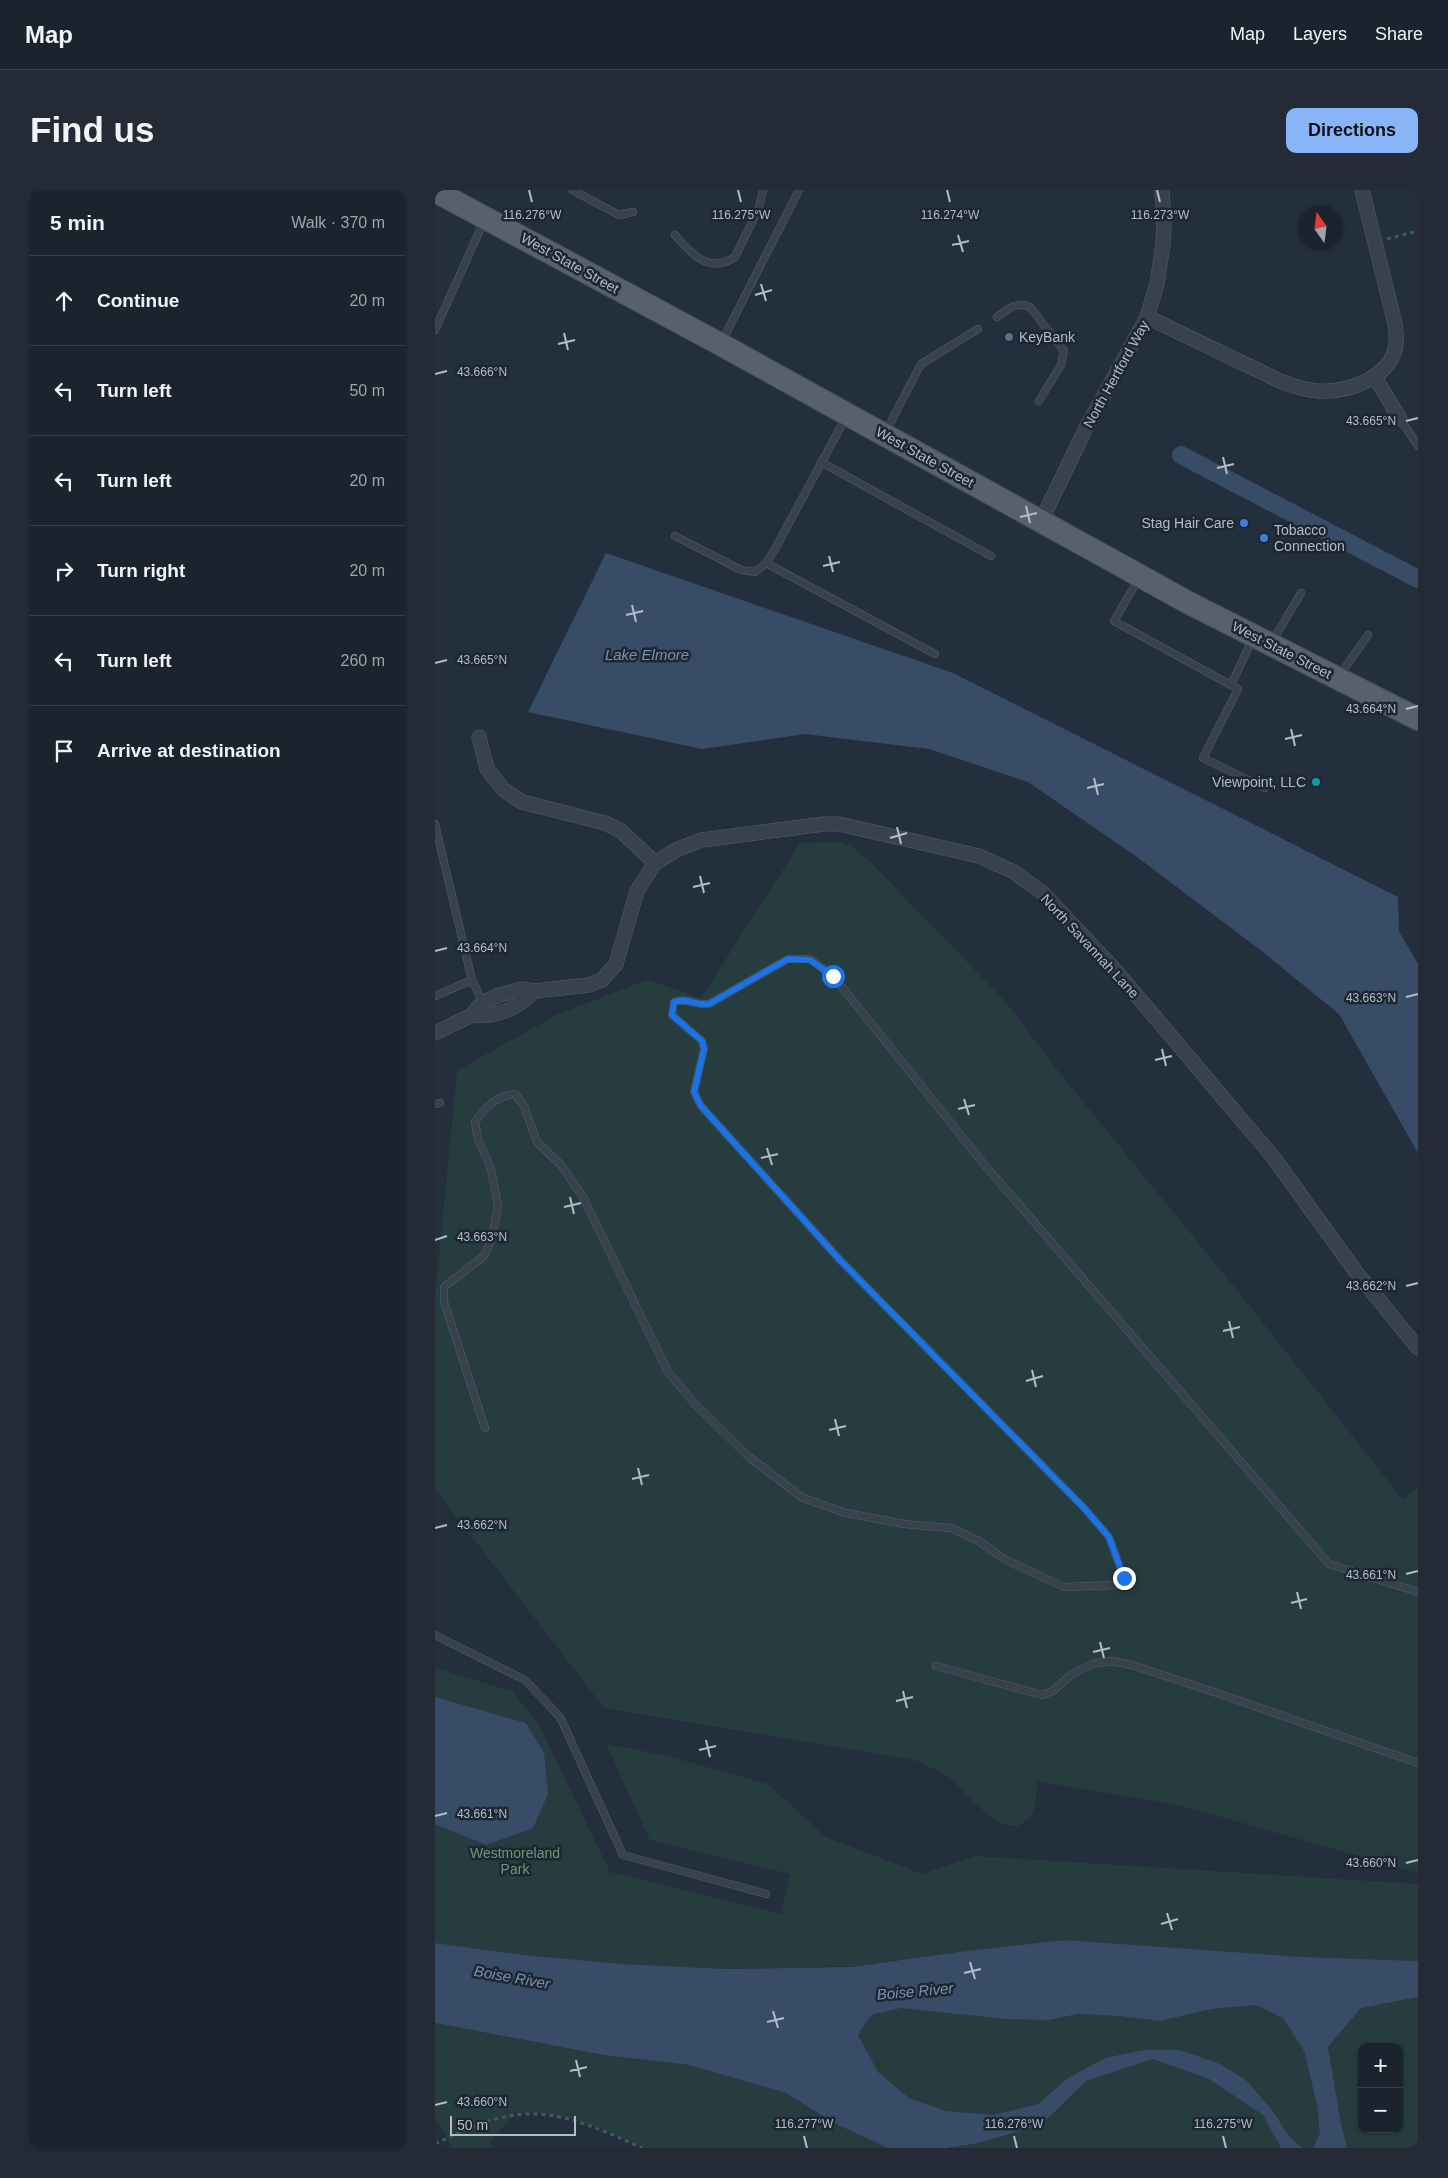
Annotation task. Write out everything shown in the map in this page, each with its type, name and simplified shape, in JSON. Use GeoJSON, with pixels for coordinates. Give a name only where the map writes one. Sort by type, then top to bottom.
{"type":"FeatureCollection","features":[{"type":"Feature","properties":{"kind":"main road","name":"West State Street"},"geometry":{"type":"LineString","coordinates":[[435,191],[885,434],[1140,576],[1418,719]]}},
{"type":"Feature","properties":{"kind":"street","name":"North Hertford Way"},"geometry":{"type":"LineString","coordinates":[[1041,521],[1088,424],[1147,317],[1157,284],[1163,251],[1162,190]]}},
{"type":"Feature","properties":{"kind":"street"},"geometry":{"type":"LineString","coordinates":[[1147,317],[1280,381],[1299,388],[1319,391],[1340,389],[1375,377],[1389,363],[1396,345],[1395,324],[1362,190]]}},
{"type":"Feature","properties":{"kind":"street"},"geometry":{"type":"LineString","coordinates":[[1375,377],[1400,419]]}},
{"type":"Feature","properties":{"kind":"street"},"geometry":{"type":"LineString","coordinates":[[479,737],[487,769],[504,790],[522,802],[605,824],[621,831],[655,863]]}},
{"type":"Feature","properties":{"kind":"street","name":"North Savannah Lane"},"geometry":{"type":"LineString","coordinates":[[534,991],[589,985],[602,980],[616,964],[637,892],[655,863],[678,848],[702,840],[824,824],[854,827],[979,856],[1015,872],[1043,893],[1122,979],[1273,1157],[1356,1272],[1418,1348]]}},
{"type":"Feature","properties":{"kind":"street"},"geometry":{"type":"LineString","coordinates":[[435,1033],[472,1015],[484,1002],[499,995],[522,988],[534,991],[526,1000],[506,1011],[490,1016],[472,1015]]}},
{"type":"Feature","properties":{"kind":"lane"},"geometry":{"type":"LineString","coordinates":[[573,190],[619,215],[633,212]]}},
{"type":"Feature","properties":{"kind":"lane"},"geometry":{"type":"LineString","coordinates":[[675,235],[691,254],[708,263],[728,261],[735,257],[759,208],[763,190]]}},
{"type":"Feature","properties":{"kind":"lane"},"geometry":{"type":"LineString","coordinates":[[720,344],[799,190]]}},
{"type":"Feature","properties":{"kind":"lane"},"geometry":{"type":"LineString","coordinates":[[435,330],[486,217]]}},
{"type":"Feature","properties":{"kind":"lane"},"geometry":{"type":"LineString","coordinates":[[997,317],[1016,305],[1024,304],[1030,307],[1064,351],[1061,365],[1039,401]]}},
{"type":"Feature","properties":{"kind":"lane"},"geometry":{"type":"LineString","coordinates":[[885,434],[921,364],[978,329]]}},
{"type":"Feature","properties":{"kind":"lane"},"geometry":{"type":"LineString","coordinates":[[675,536],[741,570],[755,572],[766,563],[847,415]]}},
{"type":"Feature","properties":{"kind":"lane"},"geometry":{"type":"LineString","coordinates":[[1400,419],[1418,446]]}},
{"type":"Feature","properties":{"kind":"lane"},"geometry":{"type":"LineString","coordinates":[[821,462],[991,556]]}},
{"type":"Feature","properties":{"kind":"lane"},"geometry":{"type":"LineString","coordinates":[[766,563],[935,654]]}},
{"type":"Feature","properties":{"kind":"lane"},"geometry":{"type":"LineString","coordinates":[[1140,576],[1114,621],[1238,689],[1203,758],[1265,788]]}},
{"type":"Feature","properties":{"kind":"lane"},"geometry":{"type":"LineString","coordinates":[[1231,685],[1263,640],[1301,593]]}},
{"type":"Feature","properties":{"kind":"lane"},"geometry":{"type":"LineString","coordinates":[[1338,678],[1367,635]]}},
{"type":"Feature","properties":{"kind":"lane"},"geometry":{"type":"LineString","coordinates":[[435,824],[472,980],[490,1016]]}},
{"type":"Feature","properties":{"kind":"lane"},"geometry":{"type":"LineString","coordinates":[[485,1428],[444,1302],[444,1287],[484,1256],[493,1238],[498,1206],[491,1168],[478,1138],[475,1122],[486,1106],[502,1096],[515,1094],[524,1106],[537,1142],[561,1165],[583,1197],[669,1372],[695,1404],[749,1457],[803,1498],[846,1513],[904,1524],[951,1528],[979,1541],[1004,1559],[1064,1587],[1116,1585],[1124,1578],[1109,1537],[1085,1509],[840,1260],[701,1106],[694,1092],[704,1049],[702,1041],[672,1015],[674,1002],[681,999],[700,1005],[709,1004],[788,959],[810,960],[833,976],[1009,1193],[1329,1564],[1418,1592]]}},
{"type":"Feature","properties":{"kind":"lane"},"geometry":{"type":"LineString","coordinates":[[435,996],[472,980]]}},
{"type":"Feature","properties":{"kind":"lane"},"geometry":{"type":"LineString","coordinates":[[435,1635],[525,1680],[560,1717],[623,1855],[766,1894]]}},
{"type":"Feature","properties":{"kind":"lane"},"geometry":{"type":"LineString","coordinates":[[936,1666],[1042,1695],[1053,1691],[1072,1674],[1093,1664],[1112,1660],[1203,1688],[1418,1764]]}},
{"type":"Feature","properties":{"kind":"path"},"geometry":{"type":"LineString","coordinates":[[1375,242],[1418,231]]}},
{"type":"Feature","properties":{"kind":"path"},"geometry":{"type":"LineString","coordinates":[[435,2144],[469,2126],[515,2113],[543,2113],[571,2119],[602,2129],[641,2148]]}},
{"type":"Feature","properties":{"kind":"green space"},"geometry":{"type":"Polygon","coordinates":[[[840,842],[851,846],[872,864],[1006,1002],[1058,1071],[1245,1300],[1403,1500],[1418,1487],[1418,1873],[1175,1804],[1037,1781],[1036,1802],[1032,1816],[1018,1826],[1000,1824],[973,1802],[951,1778],[918,1761],[604,1708],[435,1489],[435,1299],[457,1071],[556,1015],[647,980],[701,998],[800,843],[840,842]]]}},
{"type":"Feature","properties":{"kind":"green space","name":"Westmoreland Park"},"geometry":{"type":"Polygon","coordinates":[[[435,1668],[512,1691],[539,1725],[610,1872],[781,1914],[790,1874],[650,1840],[606,1744],[664,1755],[768,1784],[826,1837],[922,1874],[975,1856],[1418,1884],[1418,1961],[1303,1957],[1065,1940],[854,1966],[726,1969],[622,1964],[523,1955],[435,1943],[435,1668]]]}},
{"type":"Feature","properties":{"kind":"green space"},"geometry":{"type":"Polygon","coordinates":[[[1418,1997],[1418,2148],[1347,2148],[1328,2047],[1361,2008],[1418,1997]]]}},
{"type":"Feature","properties":{"kind":"green space"},"geometry":{"type":"Polygon","coordinates":[[[1256,2005],[1283,2018],[1304,2051],[1317,2105],[1320,2133],[1314,2148],[1302,2148],[1289,2136],[1272,2110],[1247,2081],[1180,2050],[1068,2078],[1038,2104],[994,2115],[946,2111],[909,2098],[878,2072],[858,2035],[871,2015],[901,2008],[1048,2020],[1078,2014],[1160,2021],[1212,2009],[1256,2005]]]}},
{"type":"Feature","properties":{"kind":"green space"},"geometry":{"type":"Polygon","coordinates":[[[435,2023],[604,2055],[689,2065],[786,2093],[834,2123],[888,2148],[642,2148],[602,2129],[571,2119],[543,2113],[515,2113],[491,2142],[493,2148],[452,2148],[435,2116],[435,2023]]]}},
{"type":"Feature","properties":{"kind":"green space"},"geometry":{"type":"Polygon","coordinates":[[[1153,2059],[1209,2079],[1263,2115],[1281,2148],[946,2148],[974,2144],[1041,2125],[1086,2081],[1153,2059]]]}},
{"type":"Feature","properties":{"kind":"water","name":"Lake Elmore"},"geometry":{"type":"Polygon","coordinates":[[[606,553],[953,673],[1398,897],[1399,931],[1418,964],[1418,1153],[1339,1014],[1259,949],[1137,857],[1028,782],[929,749],[805,734],[702,749],[528,712],[606,553]]]}},
{"type":"Feature","properties":{"kind":"water"},"geometry":{"type":"Polygon","coordinates":[[[435,1697],[526,1723],[544,1753],[548,1794],[533,1828],[486,1845],[435,1824],[435,1697]]]}},
{"type":"Feature","properties":{"kind":"water","name":"Boise River"},"geometry":{"type":"Polygon","coordinates":[[[1065,1940],[1303,1957],[1418,1961],[1418,1997],[1361,2008],[1328,2047],[1347,2148],[1313,2148],[1320,2133],[1317,2105],[1304,2051],[1283,2018],[1256,2005],[1212,2009],[1160,2021],[1078,2014],[1048,2020],[1006,2019],[901,2008],[871,2015],[858,2035],[878,2072],[909,2098],[946,2111],[994,2115],[1038,2104],[1068,2078],[1105,2058],[1144,2050],[1180,2050],[1220,2064],[1247,2081],[1272,2110],[1289,2136],[1302,2148],[1281,2148],[1263,2115],[1209,2079],[1153,2059],[1086,2081],[1041,2125],[974,2144],[946,2148],[888,2148],[834,2123],[786,2093],[689,2065],[604,2055],[435,2023],[435,1943],[523,1955],[622,1964],[726,1969],[851,1967],[1065,1940]]]}},
{"type":"Feature","properties":{"kind":"waterway"},"geometry":{"type":"LineString","coordinates":[[1181,455],[1418,579]]}},
{"type":"Feature","properties":{"kind":"place","name":"KeyBank"},"geometry":{"type":"Point","coordinates":[1009,337]}},
{"type":"Feature","properties":{"kind":"place","name":"Stag Hair Care"},"geometry":{"type":"Point","coordinates":[1244,523]}},
{"type":"Feature","properties":{"kind":"place","name":"Tobacco Connection"},"geometry":{"type":"Point","coordinates":[1264,538]}},
{"type":"Feature","properties":{"kind":"place","name":"Viewpoint, LLC"},"geometry":{"type":"Point","coordinates":[1316,782]}},
{"type":"Feature","properties":{"kind":"route"},"geometry":{"type":"LineString","coordinates":[[833,976],[810,960],[788,959],[709,1004],[700,1005],[681,999],[674,1002],[672,1015],[702,1041],[704,1049],[694,1092],[701,1106],[840,1260],[1085,1509],[1109,1537],[1124,1578]]}}]}
